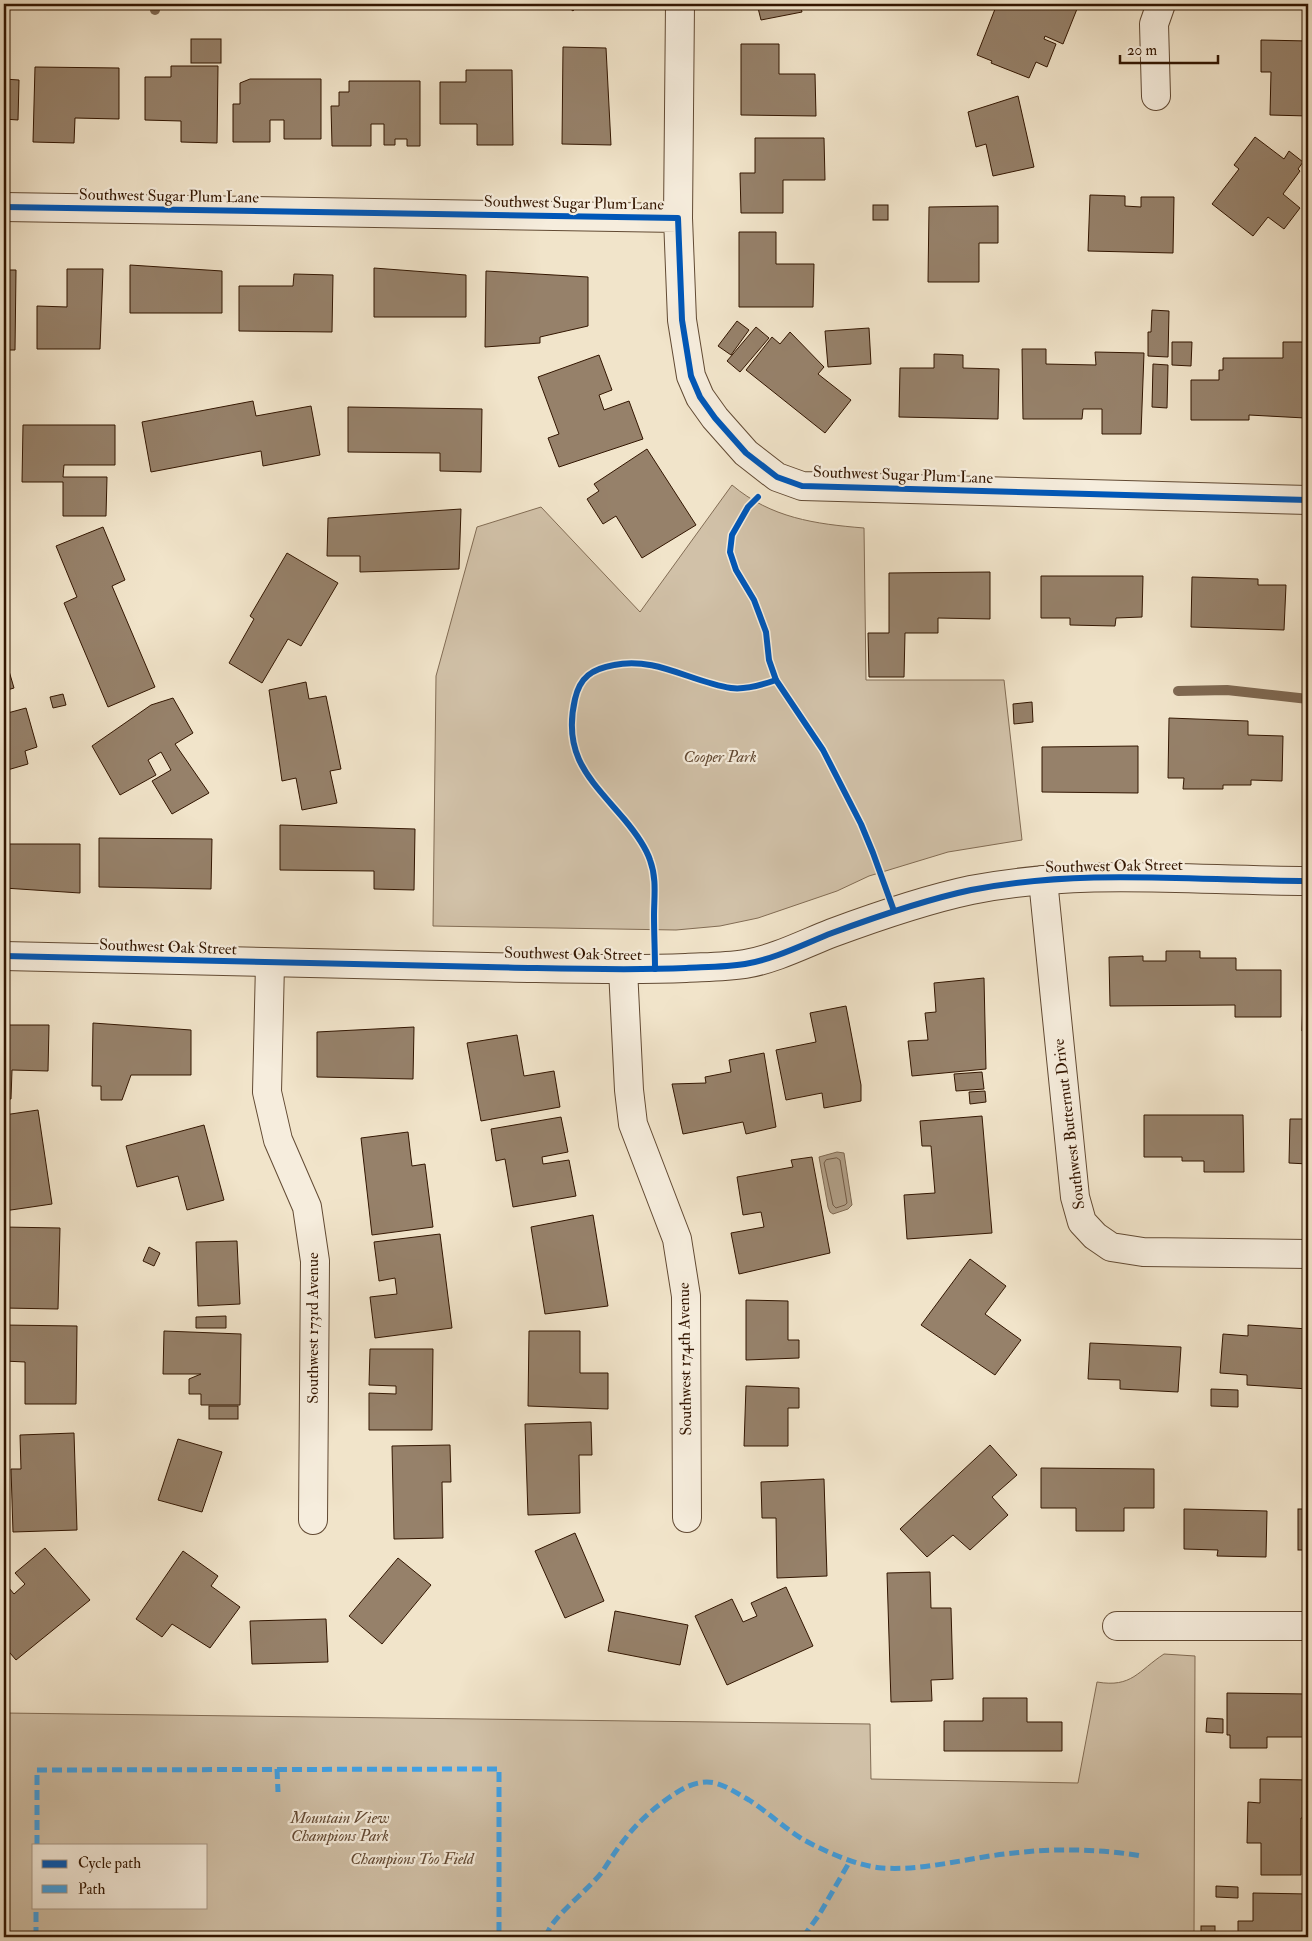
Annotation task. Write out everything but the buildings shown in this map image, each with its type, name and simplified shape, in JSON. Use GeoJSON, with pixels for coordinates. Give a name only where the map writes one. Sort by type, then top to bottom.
{"type":"FeatureCollection","features":[{"type":"Feature","properties":{"kind":"street"},"geometry":{"type":"LineString","coordinates":[[678,218],[680,4]]}},
{"type":"Feature","properties":{"kind":"street"},"geometry":{"type":"LineString","coordinates":[[1156,96],[1154,24],[1161,4]]}},
{"type":"Feature","properties":{"kind":"street","name":"Southwest Sugar Plum Lane"},"geometry":{"type":"LineString","coordinates":[[4,207],[678,218],[682,320],[691,376],[700,397],[715,418],[746,454],[777,478],[802,486],[1308,500]]}},
{"type":"Feature","properties":{"kind":"street","name":"Southwest Oak Street"},"geometry":{"type":"LineString","coordinates":[[4,956],[270,964],[623,969],[745,964],[770,958],[840,930],[933,899],[972,890],[1043,880],[1103,876],[1308,882]]}},
{"type":"Feature","properties":{"kind":"street","name":"Southwest Butternut Drive"},"geometry":{"type":"LineString","coordinates":[[1043,880],[1075,1197],[1082,1222],[1095,1236],[1111,1247],[1143,1252],[1308,1254]]}},
{"type":"Feature","properties":{"kind":"street","name":"Southwest 173rd Avenue"},"geometry":{"type":"LineString","coordinates":[[270,964],[267,1092],[278,1140],[307,1207],[315,1261],[313,1520]]}},
{"type":"Feature","properties":{"kind":"street","name":"Southwest 174th Avenue"},"geometry":{"type":"LineString","coordinates":[[623,969],[629,1090],[633,1124],[677,1238],[686,1296],[687,1518]]}},
{"type":"Feature","properties":{"kind":"street"},"geometry":{"type":"LineString","coordinates":[[1117,1626],[1308,1626]]}},
{"type":"Feature","properties":{"kind":"green space","name":"Cooper Park"},"geometry":{"type":"Polygon","coordinates":[[[732,485],[762,505],[778,512],[811,521],[864,528],[866,680],[1004,680],[1022,840],[948,852],[869,876],[837,891],[758,918],[720,926],[676,930],[433,926],[436,676],[477,527],[541,507],[640,612],[732,485]]]}},
{"type":"Feature","properties":{"kind":"green space","name":"Mountain View Champions Park"},"geometry":{"type":"Polygon","coordinates":[[[1164,1654],[1195,1656],[1194,1937],[4,1937],[4,1713],[870,1724],[871,1779],[1078,1783],[1097,1682],[1119,1683],[1141,1672],[1164,1654]]]}},
{"type":"Feature","properties":{"kind":"water"},"geometry":{"type":"Polygon","coordinates":[[[837,1152],[844,1153],[852,1205],[848,1209],[833,1214],[828,1207],[819,1157],[837,1152]]]}},
{"type":"Feature","properties":{"kind":"waterway"},"geometry":{"type":"LineString","coordinates":[[155,4],[155,10]]}},
{"type":"Feature","properties":{"kind":"waterway"},"geometry":{"type":"LineString","coordinates":[[1178,691],[1227,690],[1308,699]]}},
{"type":"Feature","properties":{"kind":"marked path"},"geometry":{"type":"LineString","coordinates":[[277,1769],[278,1792]]}},
{"type":"Feature","properties":{"kind":"marked path"},"geometry":{"type":"LineString","coordinates":[[37,1844],[37,1770],[499,1769],[499,1937]]}},
{"type":"Feature","properties":{"kind":"marked path"},"geometry":{"type":"LineString","coordinates":[[546,1937],[555,1921],[598,1877],[618,1848],[639,1823],[667,1799],[690,1786],[702,1782],[715,1783],[732,1790],[749,1800],[797,1836],[813,1845],[842,1858],[873,1867],[915,1867],[1046,1850],[1078,1850],[1142,1856]]}},
{"type":"Feature","properties":{"kind":"marked path"},"geometry":{"type":"LineString","coordinates":[[803,1937],[819,1915],[850,1861]]}},
{"type":"Feature","properties":{"kind":"marked path"},"geometry":{"type":"LineString","coordinates":[[36,1908],[36,1937]]}},
{"type":"Feature","properties":{"kind":"cycle path"},"geometry":{"type":"LineString","coordinates":[[4,207],[678,218],[682,320],[691,376],[700,397],[715,418],[746,453],[777,477],[802,486],[1308,500]]}},
{"type":"Feature","properties":{"kind":"cycle path"},"geometry":{"type":"LineString","coordinates":[[758,497],[748,507],[732,535],[730,552],[736,570],[754,600],[766,632],[769,660],[776,680],[823,750],[861,824],[894,911]]}},
{"type":"Feature","properties":{"kind":"cycle path"},"geometry":{"type":"LineString","coordinates":[[655,969],[654,874],[648,854],[639,838],[590,778],[576,751],[572,736],[572,719],[577,691],[588,675],[593,672],[606,667],[629,663],[658,667],[731,688],[748,688],[776,680]]}},
{"type":"Feature","properties":{"kind":"cycle path"},"geometry":{"type":"LineString","coordinates":[[4,956],[586,969],[661,969],[723,966],[767,959],[832,933],[918,904],[971,890],[1013,883],[1097,877],[1308,881]]}},
{"type":"Feature","properties":{"kind":"park label","name":"Champions Too Field"},"geometry":{"type":"Point","coordinates":[412,1859]}}]}
